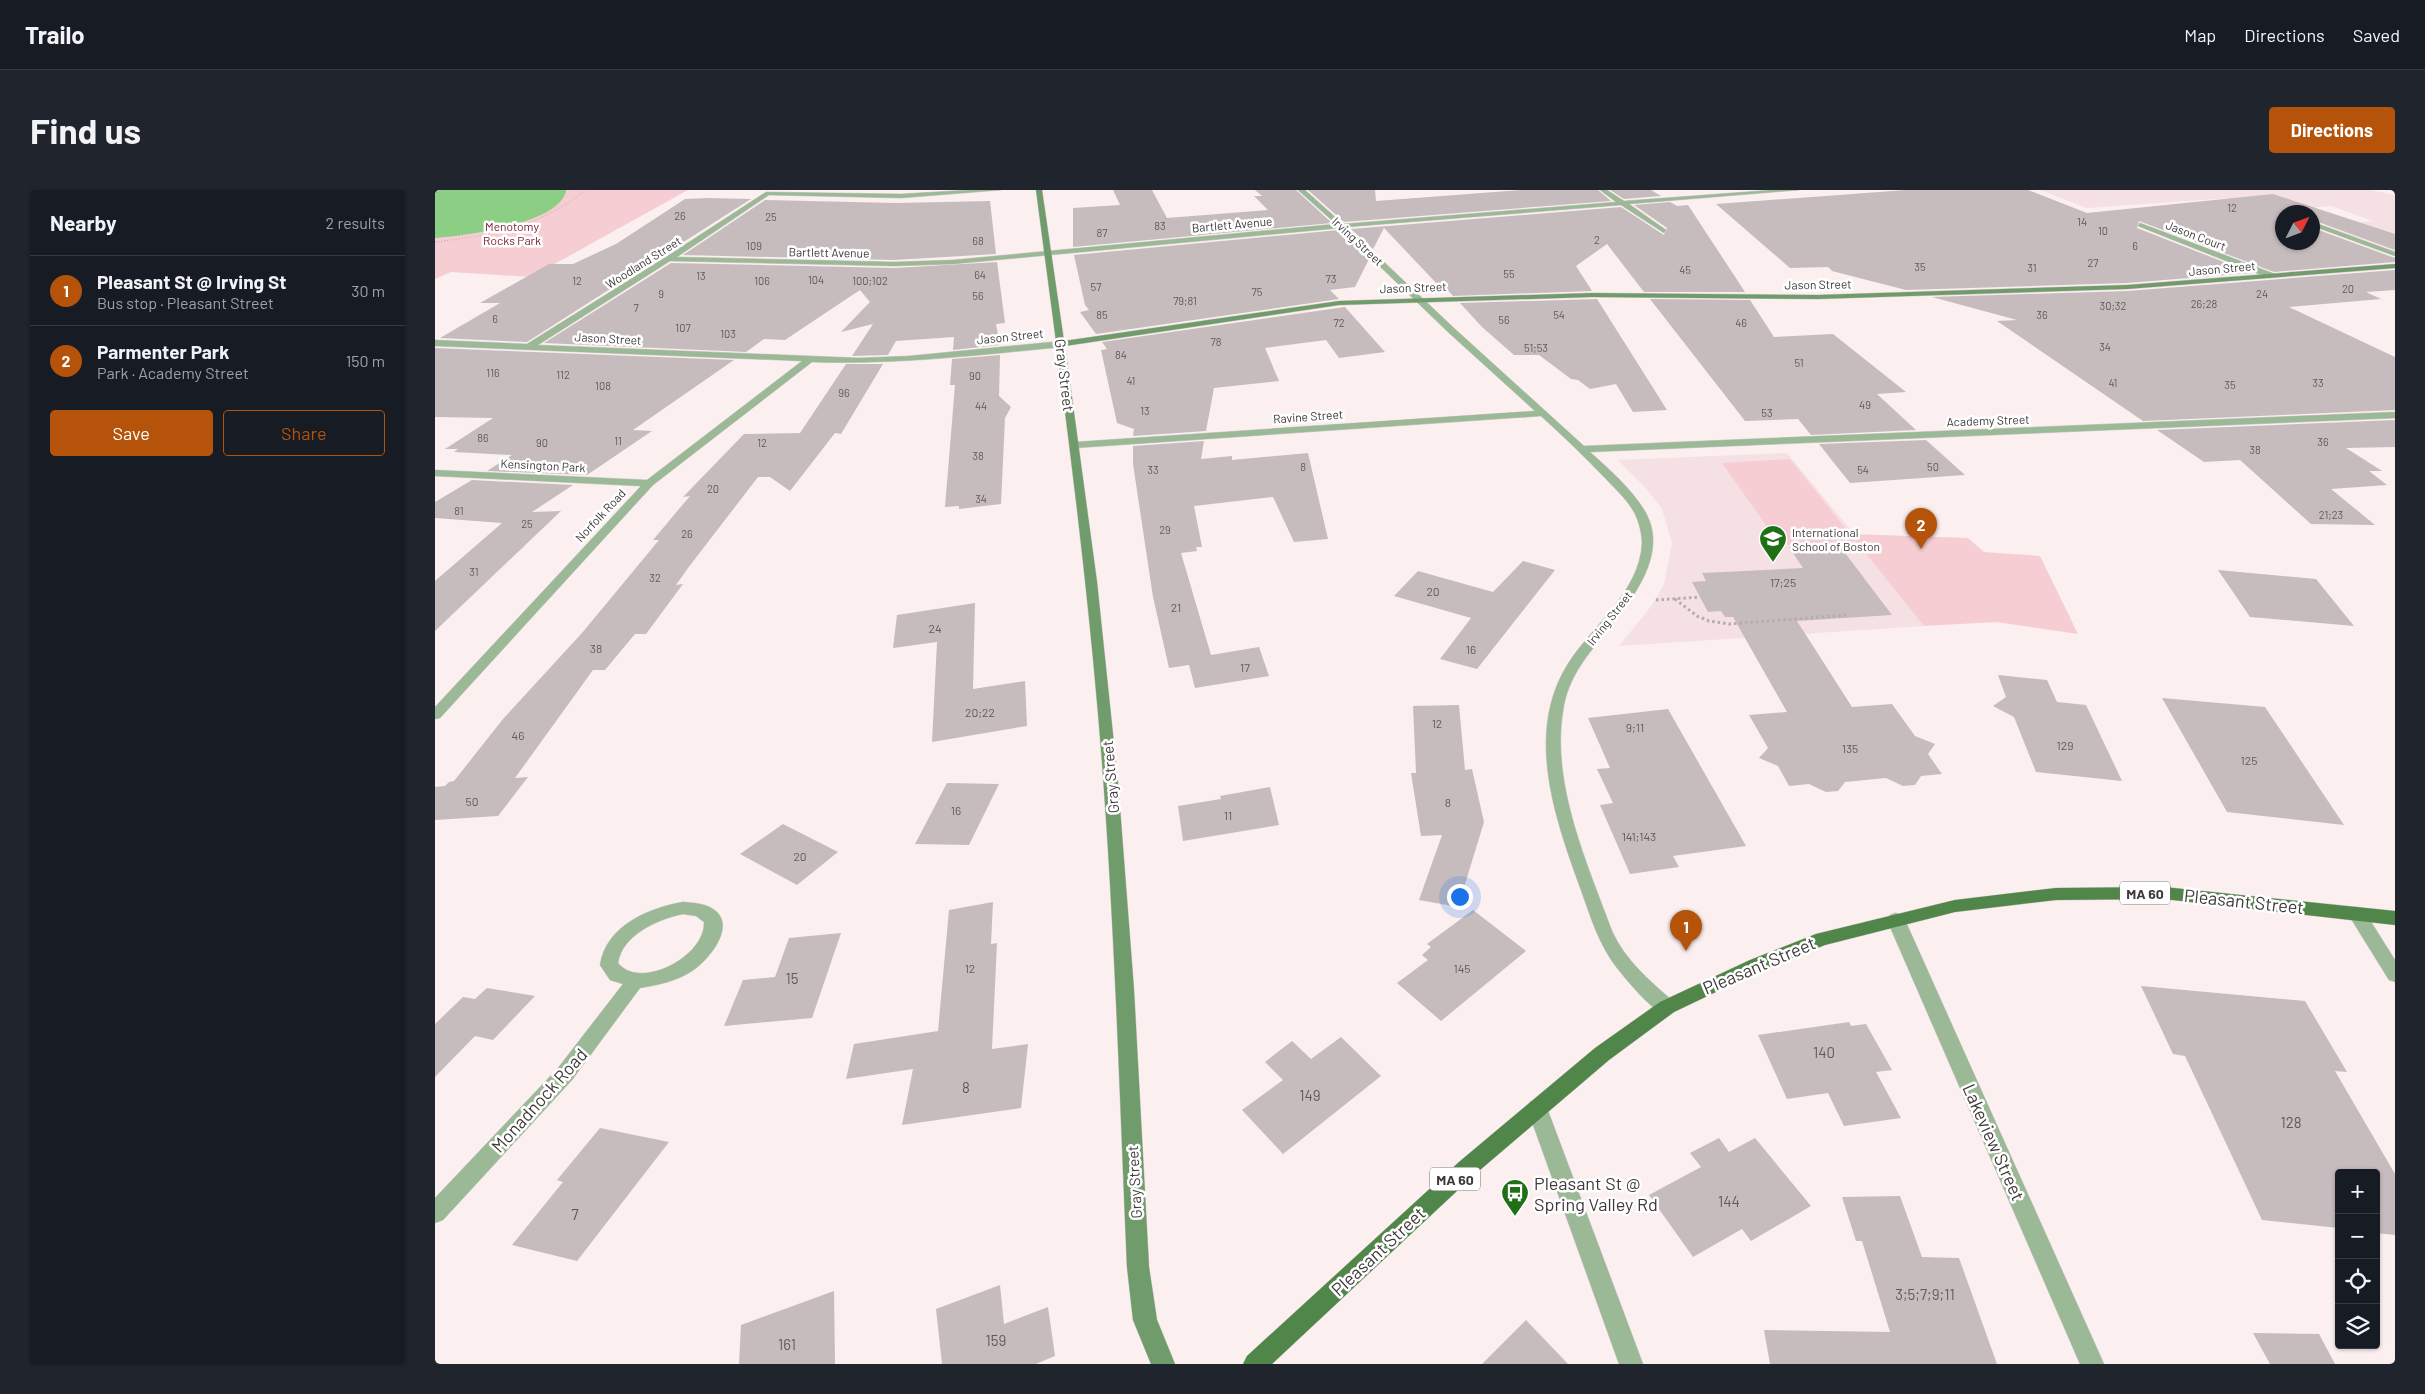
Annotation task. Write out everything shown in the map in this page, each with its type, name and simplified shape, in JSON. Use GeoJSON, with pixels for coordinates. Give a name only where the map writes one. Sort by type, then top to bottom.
{"type":"FeatureCollection","features":[{"type":"Feature","properties":{"kind":"main road","name":"Pleasant Street"},"geometry":{"type":"LineString","coordinates":[[1255,1364],[1466,1169],[1602,1054],[1667,1007],[1756,964],[1821,939],[1955,906],[2055,894],[2164,893],[2395,918]]}},
{"type":"Feature","properties":{"kind":"street","name":"Woodland Street"},"geometry":{"type":"LineString","coordinates":[[529,348],[669,260],[768,193],[901,196],[998,190]]}},
{"type":"Feature","properties":{"kind":"street","name":"Gray Street"},"geometry":{"type":"LineString","coordinates":[[1039,190],[1075,445],[1093,600],[1111,788],[1119,892],[1138,1267],[1145,1320],[1163,1364]]}},
{"type":"Feature","properties":{"kind":"street","name":"Irving Street"},"geometry":{"type":"LineString","coordinates":[[1301,190],[1343,225],[1419,300],[1582,449],[1629,497],[1645,522],[1647,537],[1643,564],[1625,600],[1579,654],[1563,686],[1557,706],[1555,771],[1561,803],[1576,854],[1605,935],[1634,978],[1667,1007]]}},
{"type":"Feature","properties":{"kind":"street"},"geometry":{"type":"LineString","coordinates":[[1603,190],[1664,231]]}},
{"type":"Feature","properties":{"kind":"street","name":"Bartlett Avenue"},"geometry":{"type":"LineString","coordinates":[[669,260],[894,264],[953,262],[1343,225],[1620,202],[1796,190]]}},
{"type":"Feature","properties":{"kind":"street","name":"Jason Court"},"geometry":{"type":"LineString","coordinates":[[2140,225],[2272,276]]}},
{"type":"Feature","properties":{"kind":"street"},"geometry":{"type":"LineString","coordinates":[[2320,227],[2395,254]]}},
{"type":"Feature","properties":{"kind":"street","name":"Jason Street"},"geometry":{"type":"LineString","coordinates":[[435,343],[809,360],[895,360],[1062,344],[1339,303],[1620,295],[1818,297],[2127,288],[2395,266]]}},
{"type":"Feature","properties":{"kind":"street","name":"Norfolk Road"},"geometry":{"type":"LineString","coordinates":[[435,715],[649,483],[809,360]]}},
{"type":"Feature","properties":{"kind":"street","name":"Ravine Street"},"geometry":{"type":"LineString","coordinates":[[1075,445],[1543,413]]}},
{"type":"Feature","properties":{"kind":"street","name":"Academy Street"},"geometry":{"type":"LineString","coordinates":[[1582,449],[2395,415]]}},
{"type":"Feature","properties":{"kind":"street","name":"Kensington Park"},"geometry":{"type":"LineString","coordinates":[[435,473],[649,483]]}},
{"type":"Feature","properties":{"kind":"street"},"geometry":{"type":"LineString","coordinates":[[695,908],[707,912],[713,920],[715,930],[711,942],[701,954],[671,974],[653,980],[635,981],[622,978],[612,972],[609,962],[612,950],[631,927],[647,917],[664,911],[695,908]]}},
{"type":"Feature","properties":{"kind":"street"},"geometry":{"type":"LineString","coordinates":[[2357,914],[2395,975]]}},
{"type":"Feature","properties":{"kind":"street","name":"Lakeview Street"},"geometry":{"type":"LineString","coordinates":[[1896,920],[2092,1364]]}},
{"type":"Feature","properties":{"kind":"street","name":"Monadnock Road"},"geometry":{"type":"LineString","coordinates":[[435,1213],[565,1074],[604,1025],[635,981]]}},
{"type":"Feature","properties":{"kind":"street"},"geometry":{"type":"LineString","coordinates":[[1537,1108],[1631,1364]]}},
{"type":"Feature","properties":{"kind":"path"},"geometry":{"type":"LineString","coordinates":[[435,242],[497,232],[530,224],[557,213],[586,190]]}},
{"type":"Feature","properties":{"kind":"path"},"geometry":{"type":"LineString","coordinates":[[1625,600],[1700,597]]}},
{"type":"Feature","properties":{"kind":"path"},"geometry":{"type":"LineString","coordinates":[[1675,599],[1697,616],[1709,621],[1729,624],[1847,615]]}},
{"type":"Feature","properties":{"kind":"shaded area"},"geometry":{"type":"Polygon","coordinates":[[[435,190],[566,191],[560,202],[547,212],[529,220],[487,231],[435,238],[435,190]]]}},
{"type":"Feature","properties":{"kind":"shaded area"},"geometry":{"type":"Polygon","coordinates":[[[2040,190],[2370,190],[2395,195],[2395,251],[2324,225],[2373,221],[2331,206],[2275,205],[2275,211],[2268,212],[2229,198],[2087,208],[2040,190]]]}},
{"type":"Feature","properties":{"kind":"shaded area","name":"International School of Boston"},"geometry":{"type":"Polygon","coordinates":[[[1787,453],[1860,541],[1924,626],[1619,646],[1652,605],[1664,584],[1672,543],[1662,509],[1645,487],[1618,460],[1787,453]]]}},
{"type":"Feature","properties":{"kind":"green space","name":"Menotomy Rocks Park"},"geometry":{"type":"Polygon","coordinates":[[[435,190],[688,190],[531,277],[451,272],[435,279],[435,190]]]}},
{"type":"Feature","properties":{"kind":"green space"},"geometry":{"type":"Polygon","coordinates":[[[1790,459],[1850,534],[1968,538],[1984,552],[2040,556],[2078,634],[1996,622],[1924,626],[1856,541],[1780,545],[1722,463],[1790,459]]]}},
{"type":"Feature","properties":{"kind":"building"},"geometry":{"type":"Polygon","coordinates":[[[1113,190],[1152,190],[1167,218],[1268,210],[1254,196],[1262,196],[1255,190],[1296,190],[1332,223],[1073,247],[1073,208],[1120,205],[1113,190]]]}},
{"type":"Feature","properties":{"kind":"building"},"geometry":{"type":"Polygon","coordinates":[[[1308,190],[1375,190],[1376,201],[1521,190],[1598,190],[1611,201],[1344,222],[1308,190]]]}},
{"type":"Feature","properties":{"kind":"building"},"geometry":{"type":"Polygon","coordinates":[[[1610,190],[1651,190],[1661,196],[1624,199],[1610,190]]]}},
{"type":"Feature","properties":{"kind":"building"},"geometry":{"type":"Polygon","coordinates":[[[1906,190],[2028,190],[2087,213],[2273,194],[2307,205],[2275,205],[2275,250],[2320,250],[2320,231],[2395,258],[2395,262],[2274,272],[2139,221],[2137,228],[2252,273],[2127,283],[1906,290],[1832,271],[1828,267],[1790,268],[1716,204],[1906,190]]]}},
{"type":"Feature","properties":{"kind":"building"},"geometry":{"type":"Polygon","coordinates":[[[685,199],[751,199],[527,342],[440,338],[500,303],[480,303],[549,264],[573,264],[616,244],[685,199]]]}},
{"type":"Feature","properties":{"kind":"building"},"geometry":{"type":"Polygon","coordinates":[[[765,200],[896,203],[990,201],[996,254],[894,260],[683,255],[765,200]]]}},
{"type":"Feature","properties":{"kind":"building"},"geometry":{"type":"Polygon","coordinates":[[[1670,202],[1677,206],[1688,205],[1745,292],[1644,292],[1607,244],[1576,266],[1592,291],[1453,296],[1444,286],[1439,286],[1384,228],[1373,249],[1351,229],[1621,207],[1664,235],[1667,228],[1634,205],[1670,202]]]}},
{"type":"Feature","properties":{"kind":"building"},"geometry":{"type":"Polygon","coordinates":[[[2320,209],[2395,234],[2395,250],[2320,223],[2320,209]]]}},
{"type":"Feature","properties":{"kind":"building"},"geometry":{"type":"Polygon","coordinates":[[[1339,230],[1369,259],[1355,287],[1330,290],[1339,299],[1096,334],[1080,312],[1089,310],[1085,305],[1074,255],[1339,230]]]}},
{"type":"Feature","properties":{"kind":"building"},"geometry":{"type":"Polygon","coordinates":[[[997,262],[1005,323],[996,324],[1000,345],[953,350],[954,337],[896,341],[888,355],[852,356],[873,324],[841,332],[870,302],[860,290],[785,340],[764,339],[746,352],[544,343],[671,263],[894,268],[997,262]]]}},
{"type":"Feature","properties":{"kind":"building"},"geometry":{"type":"Polygon","coordinates":[[[2395,270],[2395,290],[2366,292],[2381,299],[2289,307],[2395,357],[2395,410],[2143,421],[1997,321],[2017,320],[1932,297],[2127,291],[2395,270]]]}},
{"type":"Feature","properties":{"kind":"building"},"geometry":{"type":"Polygon","coordinates":[[[1597,299],[1667,410],[1633,412],[1616,384],[1590,389],[1578,380],[1571,379],[1539,355],[1514,355],[1482,327],[1460,303],[1597,299]]]}},
{"type":"Feature","properties":{"kind":"building"},"geometry":{"type":"Polygon","coordinates":[[[1650,299],[1750,300],[1774,337],[1833,334],[1906,392],[1877,394],[1916,430],[1811,435],[1798,419],[1745,421],[1650,299]]]}},
{"type":"Feature","properties":{"kind":"building"},"geometry":{"type":"Polygon","coordinates":[[[1345,307],[1385,352],[1339,358],[1326,340],[1265,348],[1279,381],[1214,388],[1206,431],[1133,436],[1134,429],[1117,423],[1101,350],[1107,349],[1102,342],[1345,307]]]}},
{"type":"Feature","properties":{"kind":"building"},"geometry":{"type":"Polygon","coordinates":[[[435,348],[734,360],[633,430],[652,431],[587,475],[487,471],[512,455],[454,452],[458,449],[445,449],[493,418],[435,417],[435,348]]]}},
{"type":"Feature","properties":{"kind":"building"},"geometry":{"type":"Polygon","coordinates":[[[1000,355],[999,396],[1011,407],[1005,418],[1001,504],[959,509],[959,506],[945,507],[955,385],[950,385],[952,359],[1000,355]]]}},
{"type":"Feature","properties":{"kind":"building"},"geometry":{"type":"Polygon","coordinates":[[[846,364],[883,364],[841,434],[835,433],[790,491],[770,477],[758,477],[688,568],[676,585],[683,584],[646,634],[635,634],[605,670],[593,670],[515,778],[528,777],[498,816],[435,820],[435,787],[445,786],[449,782],[454,781],[503,719],[582,633],[659,540],[653,540],[690,496],[683,497],[744,434],[800,433],[846,364]]]}},
{"type":"Feature","properties":{"kind":"building"},"geometry":{"type":"Polygon","coordinates":[[[2395,420],[2395,447],[2346,448],[2382,471],[2369,471],[2387,485],[2331,489],[2375,525],[2311,524],[2240,460],[2204,462],[2157,430],[2395,420]]]}},
{"type":"Feature","properties":{"kind":"building"},"geometry":{"type":"Polygon","coordinates":[[[1926,440],[1965,475],[1850,483],[1819,444],[1926,440]]]}},
{"type":"Feature","properties":{"kind":"building"},"geometry":{"type":"Polygon","coordinates":[[[1204,441],[1201,459],[1232,456],[1232,460],[1308,453],[1328,539],[1294,542],[1273,497],[1194,506],[1202,547],[1196,547],[1197,551],[1181,553],[1211,655],[1259,647],[1269,676],[1195,688],[1189,665],[1169,668],[1153,597],[1133,464],[1133,446],[1204,441]]]}},
{"type":"Feature","properties":{"kind":"building"},"geometry":{"type":"Polygon","coordinates":[[[472,480],[573,485],[532,512],[561,511],[435,631],[435,581],[502,523],[435,518],[435,502],[472,480]]]}},
{"type":"Feature","properties":{"kind":"building"},"geometry":{"type":"Polygon","coordinates":[[[1839,545],[1892,615],[1797,621],[1852,707],[1892,704],[1915,736],[1935,744],[1928,754],[1942,774],[1921,776],[1915,785],[1903,786],[1886,778],[1845,782],[1838,791],[1826,792],[1809,784],[1789,786],[1778,766],[1759,758],[1768,748],[1749,715],[1787,712],[1733,617],[1725,617],[1721,611],[1708,612],[1692,582],[1706,581],[1702,573],[1803,568],[1789,547],[1839,545]]]}},
{"type":"Feature","properties":{"kind":"building"},"geometry":{"type":"Polygon","coordinates":[[[1523,561],[1555,570],[1477,669],[1440,659],[1471,618],[1394,596],[1418,571],[1493,592],[1523,561]]]}},
{"type":"Feature","properties":{"kind":"building"},"geometry":{"type":"Polygon","coordinates":[[[2218,570],[2316,579],[2354,626],[2250,617],[2218,570]]]}},
{"type":"Feature","properties":{"kind":"building"},"geometry":{"type":"Polygon","coordinates":[[[975,603],[973,689],[1025,681],[1027,726],[932,742],[937,642],[893,648],[897,615],[975,603]]]}},
{"type":"Feature","properties":{"kind":"building"},"geometry":{"type":"Polygon","coordinates":[[[1998,675],[2047,680],[2057,702],[2086,705],[2122,781],[2036,772],[2014,717],[1993,706],[2006,697],[1998,675]]]}},
{"type":"Feature","properties":{"kind":"building"},"geometry":{"type":"Polygon","coordinates":[[[2162,698],[2265,707],[2344,825],[2227,812],[2162,698]]]}},
{"type":"Feature","properties":{"kind":"building"},"geometry":{"type":"Polygon","coordinates":[[[1459,705],[1465,770],[1472,769],[1484,822],[1458,907],[1419,900],[1442,835],[1421,836],[1411,773],[1416,773],[1413,706],[1459,705]]]}},
{"type":"Feature","properties":{"kind":"building"},"geometry":{"type":"Polygon","coordinates":[[[1668,709],[1746,846],[1673,856],[1679,867],[1630,874],[1600,805],[1613,803],[1597,769],[1610,768],[1588,718],[1668,709]]]}},
{"type":"Feature","properties":{"kind":"building"},"geometry":{"type":"Polygon","coordinates":[[[947,783],[999,784],[969,845],[915,844],[947,783]]]}},
{"type":"Feature","properties":{"kind":"building"},"geometry":{"type":"Polygon","coordinates":[[[1270,787],[1279,825],[1183,841],[1178,806],[1221,799],[1220,796],[1270,787]]]}},
{"type":"Feature","properties":{"kind":"building"},"geometry":{"type":"Polygon","coordinates":[[[783,824],[838,852],[797,885],[740,854],[783,824]]]}},
{"type":"Feature","properties":{"kind":"building"},"geometry":{"type":"Polygon","coordinates":[[[993,902],[991,944],[997,943],[992,1049],[1028,1044],[1021,1108],[902,1125],[913,1069],[846,1079],[854,1044],[938,1031],[949,910],[993,902]]]}},
{"type":"Feature","properties":{"kind":"building"},"geometry":{"type":"Polygon","coordinates":[[[1473,910],[1526,951],[1441,1021],[1397,983],[1428,960],[1422,955],[1431,947],[1427,944],[1473,910]]]}},
{"type":"Feature","properties":{"kind":"building"},"geometry":{"type":"Polygon","coordinates":[[[841,933],[812,1018],[724,1026],[743,980],[775,977],[789,938],[841,933]]]}},
{"type":"Feature","properties":{"kind":"building"},"geometry":{"type":"Polygon","coordinates":[[[2141,986],[2305,1001],[2347,1072],[2335,1071],[2395,1174],[2395,1235],[2380,1233],[2380,1169],[2335,1169],[2335,1228],[2262,1220],[2185,1056],[2173,1054],[2141,986]]]}},
{"type":"Feature","properties":{"kind":"building"},"geometry":{"type":"Polygon","coordinates":[[[487,988],[535,996],[493,1040],[475,1036],[435,1077],[435,1024],[463,997],[475,999],[487,988]]]}},
{"type":"Feature","properties":{"kind":"building"},"geometry":{"type":"Polygon","coordinates":[[[1849,1022],[1851,1026],[1866,1024],[1892,1070],[1876,1072],[1901,1118],[1844,1126],[1828,1093],[1787,1099],[1758,1035],[1849,1022]]]}},
{"type":"Feature","properties":{"kind":"building"},"geometry":{"type":"Polygon","coordinates":[[[1341,1037],[1381,1076],[1283,1154],[1242,1110],[1283,1080],[1265,1062],[1292,1041],[1311,1059],[1341,1037]]]}},
{"type":"Feature","properties":{"kind":"building"},"geometry":{"type":"Polygon","coordinates":[[[600,1128],[669,1142],[577,1261],[512,1245],[563,1182],[557,1180],[600,1128]]]}},
{"type":"Feature","properties":{"kind":"building"},"geometry":{"type":"Polygon","coordinates":[[[1719,1138],[1729,1152],[1755,1138],[1811,1206],[1751,1241],[1742,1229],[1693,1257],[1649,1195],[1701,1167],[1690,1153],[1719,1138]]]}},
{"type":"Feature","properties":{"kind":"building"},"geometry":{"type":"Polygon","coordinates":[[[1900,1196],[1922,1257],[1959,1258],[1997,1364],[1770,1364],[1764,1330],[1890,1332],[1862,1241],[1856,1241],[1842,1197],[1900,1196]]]}},
{"type":"Feature","properties":{"kind":"building"},"geometry":{"type":"Polygon","coordinates":[[[1000,1285],[1004,1324],[1048,1307],[1055,1356],[1036,1364],[942,1364],[936,1309],[1000,1285]]]}},
{"type":"Feature","properties":{"kind":"building"},"geometry":{"type":"Polygon","coordinates":[[[834,1291],[835,1364],[739,1364],[741,1325],[834,1291]]]}},
{"type":"Feature","properties":{"kind":"building"},"geometry":{"type":"Polygon","coordinates":[[[1526,1320],[1568,1364],[1482,1364],[1526,1320]]]}},
{"type":"Feature","properties":{"kind":"building"},"geometry":{"type":"Polygon","coordinates":[[[2253,1333],[2319,1334],[2335,1364],[2270,1364],[2253,1333]]]}},
{"type":"Feature","properties":{"kind":"place","name":"Parmenter Park"},"geometry":{"type":"Point","coordinates":[1921,549]}},
{"type":"Feature","properties":{"kind":"place","name":"International School of Boston"},"geometry":{"type":"Point","coordinates":[1773,563]}},
{"type":"Feature","properties":{"kind":"place","name":"Pleasant St @ Irving St"},"geometry":{"type":"Point","coordinates":[1686,951]}},
{"type":"Feature","properties":{"kind":"place","name":"Pleasant St @ Spring Valley Rd"},"geometry":{"type":"Point","coordinates":[1515,1217]}}]}
